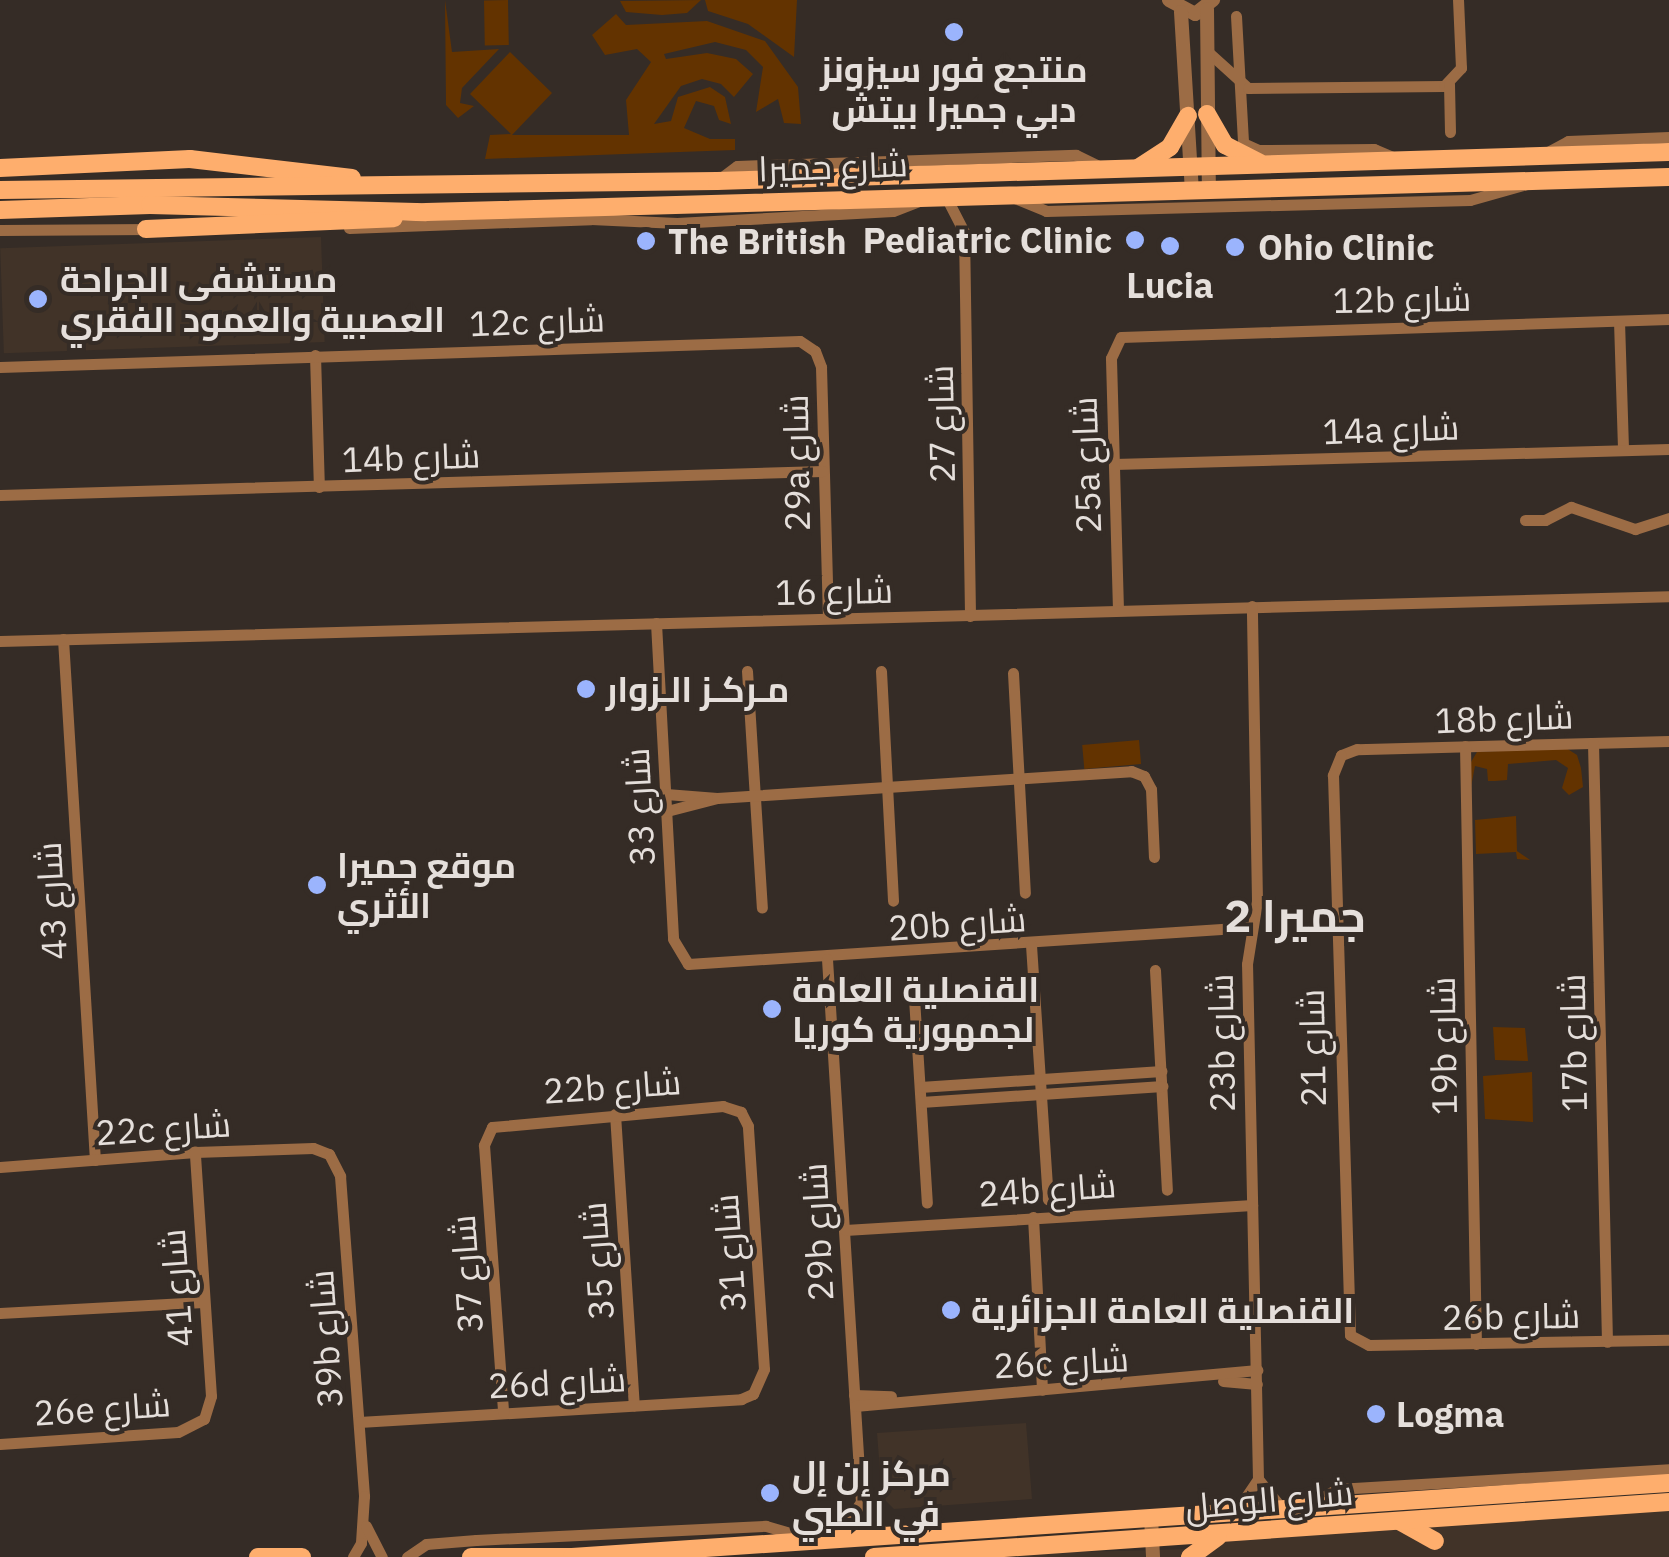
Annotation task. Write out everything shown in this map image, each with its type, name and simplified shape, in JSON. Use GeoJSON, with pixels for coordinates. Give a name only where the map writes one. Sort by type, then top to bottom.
{"type":"FeatureCollection","features":[{"type":"Feature","properties":{"kind":"main road"},"geometry":{"type":"LineString","coordinates":[[1138,168],[1170,146],[1198,115],[1226,145],[1270,167]]}},
{"type":"Feature","properties":{"kind":"main road","name":"شارع جميرا"},"geometry":{"type":"LineString","coordinates":[[0,190],[717,182],[1669,152]]}},
{"type":"Feature","properties":{"kind":"main road"},"geometry":{"type":"LineString","coordinates":[[0,168],[190,159],[392,185]]}},
{"type":"Feature","properties":{"kind":"main road","name":"شارع جميرا"},"geometry":{"type":"LineString","coordinates":[[0,210],[150,205],[426,212],[1669,177]]}},
{"type":"Feature","properties":{"kind":"main road"},"geometry":{"type":"LineString","coordinates":[[146,229],[426,212]]}},
{"type":"Feature","properties":{"kind":"main road","name":"شارع الوصل"},"geometry":{"type":"LineString","coordinates":[[471,1557],[572,1557],[882,1531],[1283,1510],[1669,1483]]}},
{"type":"Feature","properties":{"kind":"main road","name":"شارع الوصل"},"geometry":{"type":"LineString","coordinates":[[874,1557],[1037,1546],[1145,1549],[1226,1534],[1665,1501]]}},
{"type":"Feature","properties":{"kind":"main road"},"geometry":{"type":"LineString","coordinates":[[1037,1546],[1059,1533],[1124,1528],[1136,1518]]}},
{"type":"Feature","properties":{"kind":"main road"},"geometry":{"type":"LineString","coordinates":[[1398,1521],[1435,1541]]}},
{"type":"Feature","properties":{"kind":"main road"},"geometry":{"type":"LineString","coordinates":[[1190,1557],[1226,1534]]}},
{"type":"Feature","properties":{"kind":"main road"},"geometry":{"type":"LineString","coordinates":[[1037,1546],[1067,1556],[1104,1557]]}},
{"type":"Feature","properties":{"kind":"main road"},"geometry":{"type":"LineString","coordinates":[[258,1557],[302,1557]]}},
{"type":"Feature","properties":{"kind":"street"},"geometry":{"type":"LineString","coordinates":[[1169,0],[1181,12],[1198,115]]}},
{"type":"Feature","properties":{"kind":"street"},"geometry":{"type":"LineString","coordinates":[[1450,132],[1449,84],[1461,68],[1458,0]]}},
{"type":"Feature","properties":{"kind":"street"},"geometry":{"type":"LineString","coordinates":[[1181,12],[1212,3],[1198,115],[1200,190]]}},
{"type":"Feature","properties":{"kind":"street"},"geometry":{"type":"LineString","coordinates":[[1236,16],[1238,131],[1248,147],[1374,149],[1399,161]]}},
{"type":"Feature","properties":{"kind":"street"},"geometry":{"type":"LineString","coordinates":[[1204,46],[1238,85],[1449,84]]}},
{"type":"Feature","properties":{"kind":"street"},"geometry":{"type":"LineString","coordinates":[[1540,156],[1568,141],[1669,137]]}},
{"type":"Feature","properties":{"kind":"street"},"geometry":{"type":"LineString","coordinates":[[1008,195],[1046,211],[1470,200],[1535,181]]}},
{"type":"Feature","properties":{"kind":"street","name":"شارع 27"},"geometry":{"type":"LineString","coordinates":[[970,616],[964,232],[983,195]]}},
{"type":"Feature","properties":{"kind":"street"},"geometry":{"type":"LineString","coordinates":[[0,230],[411,228],[591,219],[678,223],[893,211],[938,196]]}},
{"type":"Feature","properties":{"kind":"street","name":"شارع 27"},"geometry":{"type":"LineString","coordinates":[[938,196],[964,232]]}},
{"type":"Feature","properties":{"kind":"street","name":"12b شارع"},"geometry":{"type":"LineString","coordinates":[[1137,333],[1669,320]]}},
{"type":"Feature","properties":{"kind":"street"},"geometry":{"type":"LineString","coordinates":[[1619,321],[1623,450]]}},
{"type":"Feature","properties":{"kind":"street","name":"25a شارع"},"geometry":{"type":"LineString","coordinates":[[1118,610],[1112,350],[1122,338],[1137,333]]}},
{"type":"Feature","properties":{"kind":"street","name":"12c شارع"},"geometry":{"type":"LineString","coordinates":[[0,366],[791,340],[808,345],[822,366]]}},
{"type":"Feature","properties":{"kind":"street"},"geometry":{"type":"LineString","coordinates":[[315,355],[318,487]]}},
{"type":"Feature","properties":{"kind":"street","name":"29a شارع"},"geometry":{"type":"LineString","coordinates":[[822,366],[828,618]]}},
{"type":"Feature","properties":{"kind":"street","name":"14a شارع"},"geometry":{"type":"LineString","coordinates":[[1114,464],[1669,449]]}},
{"type":"Feature","properties":{"kind":"street","name":"14b شارع"},"geometry":{"type":"LineString","coordinates":[[0,495],[824,471]]}},
{"type":"Feature","properties":{"kind":"street"},"geometry":{"type":"LineString","coordinates":[[1524,520],[1545,520],[1571,507],[1636,529],[1669,518]]}},
{"type":"Feature","properties":{"kind":"street","name":"شارع 16"},"geometry":{"type":"LineString","coordinates":[[0,641],[1669,596]]}},
{"type":"Feature","properties":{"kind":"street","name":"23b شارع"},"geometry":{"type":"LineString","coordinates":[[1252,606],[1250,933],[1258,1478]]}},
{"type":"Feature","properties":{"kind":"street","name":"شارع 33"},"geometry":{"type":"LineString","coordinates":[[656,623],[675,949],[688,964],[707,967]]}},
{"type":"Feature","properties":{"kind":"street","name":"شارع 43"},"geometry":{"type":"LineString","coordinates":[[63,639],[94,1160]]}},
{"type":"Feature","properties":{"kind":"street"},"geometry":{"type":"LineString","coordinates":[[881,671],[894,901]]}},
{"type":"Feature","properties":{"kind":"street"},"geometry":{"type":"LineString","coordinates":[[747,672],[762,908]]}},
{"type":"Feature","properties":{"kind":"street"},"geometry":{"type":"LineString","coordinates":[[1013,673],[1025,893]]}},
{"type":"Feature","properties":{"kind":"street","name":"18b شارع"},"geometry":{"type":"LineString","coordinates":[[1341,755],[1464,746],[1669,741]]}},
{"type":"Feature","properties":{"kind":"street","name":"17b شارع"},"geometry":{"type":"LineString","coordinates":[[1593,743],[1607,1342]]}},
{"type":"Feature","properties":{"kind":"street","name":"19b شارع"},"geometry":{"type":"LineString","coordinates":[[1464,746],[1476,1344]]}},
{"type":"Feature","properties":{"kind":"street","name":"شارع 21"},"geometry":{"type":"LineString","coordinates":[[1341,755],[1333,775],[1344,1303],[1354,1340]]}},
{"type":"Feature","properties":{"kind":"street"},"geometry":{"type":"LineString","coordinates":[[666,794],[716,798],[888,786],[1144,776],[1154,856]]}},
{"type":"Feature","properties":{"kind":"street"},"geometry":{"type":"LineString","coordinates":[[668,811],[716,798]]}},
{"type":"Feature","properties":{"kind":"street","name":"20b شارع"},"geometry":{"type":"LineString","coordinates":[[707,967],[1250,933]]}},
{"type":"Feature","properties":{"kind":"street"},"geometry":{"type":"LineString","coordinates":[[1030,945],[1048,1199]]}},
{"type":"Feature","properties":{"kind":"street","name":"29b شارع"},"geometry":{"type":"LineString","coordinates":[[827,959],[862,1502]]}},
{"type":"Feature","properties":{"kind":"street"},"geometry":{"type":"LineString","coordinates":[[1155,970],[1167,1190]]}},
{"type":"Feature","properties":{"kind":"street"},"geometry":{"type":"LineString","coordinates":[[913,982],[927,1203]]}},
{"type":"Feature","properties":{"kind":"street"},"geometry":{"type":"LineString","coordinates":[[920,1087],[1161,1071]]}},
{"type":"Feature","properties":{"kind":"street"},"geometry":{"type":"LineString","coordinates":[[921,1102],[1162,1086]]}},
{"type":"Feature","properties":{"kind":"street","name":"22b شارع"},"geometry":{"type":"LineString","coordinates":[[488,1132],[502,1122],[723,1106],[741,1112]]}},
{"type":"Feature","properties":{"kind":"street","name":"شارع 31"},"geometry":{"type":"LineString","coordinates":[[741,1112],[748,1126],[762,1330],[763,1377],[757,1390]]}},
{"type":"Feature","properties":{"kind":"street","name":"شارع 35"},"geometry":{"type":"LineString","coordinates":[[616,1114],[634,1404]]}},
{"type":"Feature","properties":{"kind":"street","name":"شارع 37"},"geometry":{"type":"LineString","coordinates":[[488,1132],[484,1145],[503,1412]]}},
{"type":"Feature","properties":{"kind":"street","name":"22c شارع"},"geometry":{"type":"LineString","coordinates":[[0,1168],[196,1152],[313,1148],[329,1154]]}},
{"type":"Feature","properties":{"kind":"street","name":"شارع 41"},"geometry":{"type":"LineString","coordinates":[[196,1152],[211,1396],[204,1419]]}},
{"type":"Feature","properties":{"kind":"street","name":"39b شارع"},"geometry":{"type":"LineString","coordinates":[[329,1154],[340,1176],[365,1523],[382,1557]]}},
{"type":"Feature","properties":{"kind":"street","name":"24b شارع"},"geometry":{"type":"LineString","coordinates":[[844,1230],[1252,1205]]}},
{"type":"Feature","properties":{"kind":"street"},"geometry":{"type":"LineString","coordinates":[[1033,1216],[1042,1390]]}},
{"type":"Feature","properties":{"kind":"street"},"geometry":{"type":"LineString","coordinates":[[0,1313],[204,1302]]}},
{"type":"Feature","properties":{"kind":"street","name":"26b شارع"},"geometry":{"type":"LineString","coordinates":[[1354,1340],[1476,1344],[1669,1340]]}},
{"type":"Feature","properties":{"kind":"street","name":"26c شارع"},"geometry":{"type":"LineString","coordinates":[[855,1401],[1257,1377]]}},
{"type":"Feature","properties":{"kind":"street","name":"26d شارع"},"geometry":{"type":"LineString","coordinates":[[358,1422],[741,1398],[757,1390]]}},
{"type":"Feature","properties":{"kind":"street","name":"26e شارع"},"geometry":{"type":"LineString","coordinates":[[0,1444],[178,1432],[204,1419]]}},
{"type":"Feature","properties":{"kind":"street","name":"شارع الوصل"},"geometry":{"type":"LineString","coordinates":[[1304,1508],[1336,1489],[1669,1469]]}},
{"type":"Feature","properties":{"kind":"street"},"geometry":{"type":"LineString","coordinates":[[1235,1512],[1258,1478],[1283,1510]]}},
{"type":"Feature","properties":{"kind":"street"},"geometry":{"type":"LineString","coordinates":[[838,1535],[862,1502],[882,1531]]}},
{"type":"Feature","properties":{"kind":"street"},"geometry":{"type":"LineString","coordinates":[[1136,1518],[1145,1549]]}},
{"type":"Feature","properties":{"kind":"street","name":"39b شارع"},"geometry":{"type":"LineString","coordinates":[[353,1557],[365,1523]]}},
{"type":"Feature","properties":{"kind":"street","name":"شارع الوصل"},"geometry":{"type":"LineString","coordinates":[[407,1557],[426,1544],[766,1526],[807,1538]]}},
{"type":"Feature","properties":{"kind":"shaded area"},"geometry":{"type":"Polygon","coordinates":[[[445,0],[452,52],[499,49],[462,88],[460,103],[474,106],[458,118],[446,105],[445,0]]]}},
{"type":"Feature","properties":{"kind":"shaded area"},"geometry":{"type":"Polygon","coordinates":[[[484,0],[508,0],[509,45],[485,45],[484,0]]]}},
{"type":"Feature","properties":{"kind":"shaded area"},"geometry":{"type":"Polygon","coordinates":[[[701,0],[687,13],[662,15],[626,12],[620,1],[701,0]]]}},
{"type":"Feature","properties":{"kind":"shaded area"},"geometry":{"type":"Polygon","coordinates":[[[705,0],[797,0],[794,57],[748,24],[708,11],[705,0]]]}},
{"type":"Feature","properties":{"kind":"shaded area"},"geometry":{"type":"Polygon","coordinates":[[[616,14],[626,25],[707,21],[765,41],[798,87],[801,124],[784,123],[778,99],[756,112],[763,67],[746,50],[715,42],[664,54],[666,59],[707,53],[736,59],[753,74],[734,97],[721,84],[702,79],[681,86],[654,124],[671,121],[678,97],[710,87],[725,97],[731,124],[719,120],[714,106],[696,101],[684,128],[710,139],[735,139],[735,150],[485,159],[490,135],[511,134],[470,94],[510,52],[552,93],[512,135],[629,135],[626,100],[651,62],[637,49],[605,55],[592,35],[616,14]]]}},
{"type":"Feature","properties":{"kind":"shaded area"},"geometry":{"type":"Polygon","coordinates":[[[321,237],[325,342],[4,353],[0,248],[321,237]]]}},
{"type":"Feature","properties":{"kind":"shaded area"},"geometry":{"type":"Polygon","coordinates":[[[1139,740],[1141,764],[1084,769],[1082,745],[1139,740]]]}},
{"type":"Feature","properties":{"kind":"shaded area"},"geometry":{"type":"Polygon","coordinates":[[[1566,748],[1577,755],[1583,787],[1569,795],[1562,788],[1568,768],[1556,760],[1508,764],[1507,780],[1495,781],[1488,781],[1487,769],[1475,766],[1471,787],[1468,767],[1477,752],[1566,748]]]}},
{"type":"Feature","properties":{"kind":"shaded area"},"geometry":{"type":"Polygon","coordinates":[[[1516,816],[1517,851],[1530,860],[1517,859],[1516,852],[1476,854],[1475,820],[1516,816]]]}},
{"type":"Feature","properties":{"kind":"shaded area"},"geometry":{"type":"Polygon","coordinates":[[[1493,1027],[1525,1028],[1528,1061],[1495,1060],[1493,1027]]]}},
{"type":"Feature","properties":{"kind":"shaded area"},"geometry":{"type":"Polygon","coordinates":[[[1532,1072],[1533,1122],[1485,1119],[1483,1076],[1532,1072]]]}},
{"type":"Feature","properties":{"kind":"shaded area"},"geometry":{"type":"Polygon","coordinates":[[[1026,1423],[1032,1499],[894,1509],[882,1497],[877,1433],[1026,1423]]]}},
{"type":"Feature","properties":{"kind":"shaded area"},"geometry":{"type":"Polygon","coordinates":[[[1669,1503],[1669,1557],[882,1557],[1195,1549],[1226,1533],[1669,1503]]]}},
{"type":"Feature","properties":{"kind":"place","name":"منتجع فور سيزونز دبي جميرا بيتش"},"geometry":{"type":"Point","coordinates":[954,32]}},
{"type":"Feature","properties":{"kind":"place","name":"Pediatric Clinic"},"geometry":{"type":"Point","coordinates":[1135,240]}},
{"type":"Feature","properties":{"kind":"place","name":"The British"},"geometry":{"type":"Point","coordinates":[646,241]}},
{"type":"Feature","properties":{"kind":"place","name":"Lucia"},"geometry":{"type":"Point","coordinates":[1170,246]}},
{"type":"Feature","properties":{"kind":"place","name":"Ohio Clinic"},"geometry":{"type":"Point","coordinates":[1235,247]}},
{"type":"Feature","properties":{"kind":"place","name":"مستشفى الجراحة العصبية والعمود الفقري"},"geometry":{"type":"Point","coordinates":[38,299]}},
{"type":"Feature","properties":{"kind":"place","name":"مـركـز الـزوار"},"geometry":{"type":"Point","coordinates":[586,689]}},
{"type":"Feature","properties":{"kind":"place","name":"موقع جميرا الأثري"},"geometry":{"type":"Point","coordinates":[317,885]}},
{"type":"Feature","properties":{"kind":"place","name":"القنصلية العامة لجمهورية كوريا"},"geometry":{"type":"Point","coordinates":[772,1009]}},
{"type":"Feature","properties":{"kind":"place","name":"القنصلية العامة الجزائرية"},"geometry":{"type":"Point","coordinates":[951,1310]}},
{"type":"Feature","properties":{"kind":"place","name":"Logma"},"geometry":{"type":"Point","coordinates":[1376,1414]}},
{"type":"Feature","properties":{"kind":"place","name":"مركز إن إل في الطبي"},"geometry":{"type":"Point","coordinates":[770,1493]}},
{"type":"Feature","properties":{"kind":"district","name":"جميرا 2"},"geometry":{"type":"Point","coordinates":[1295,916]}}]}
